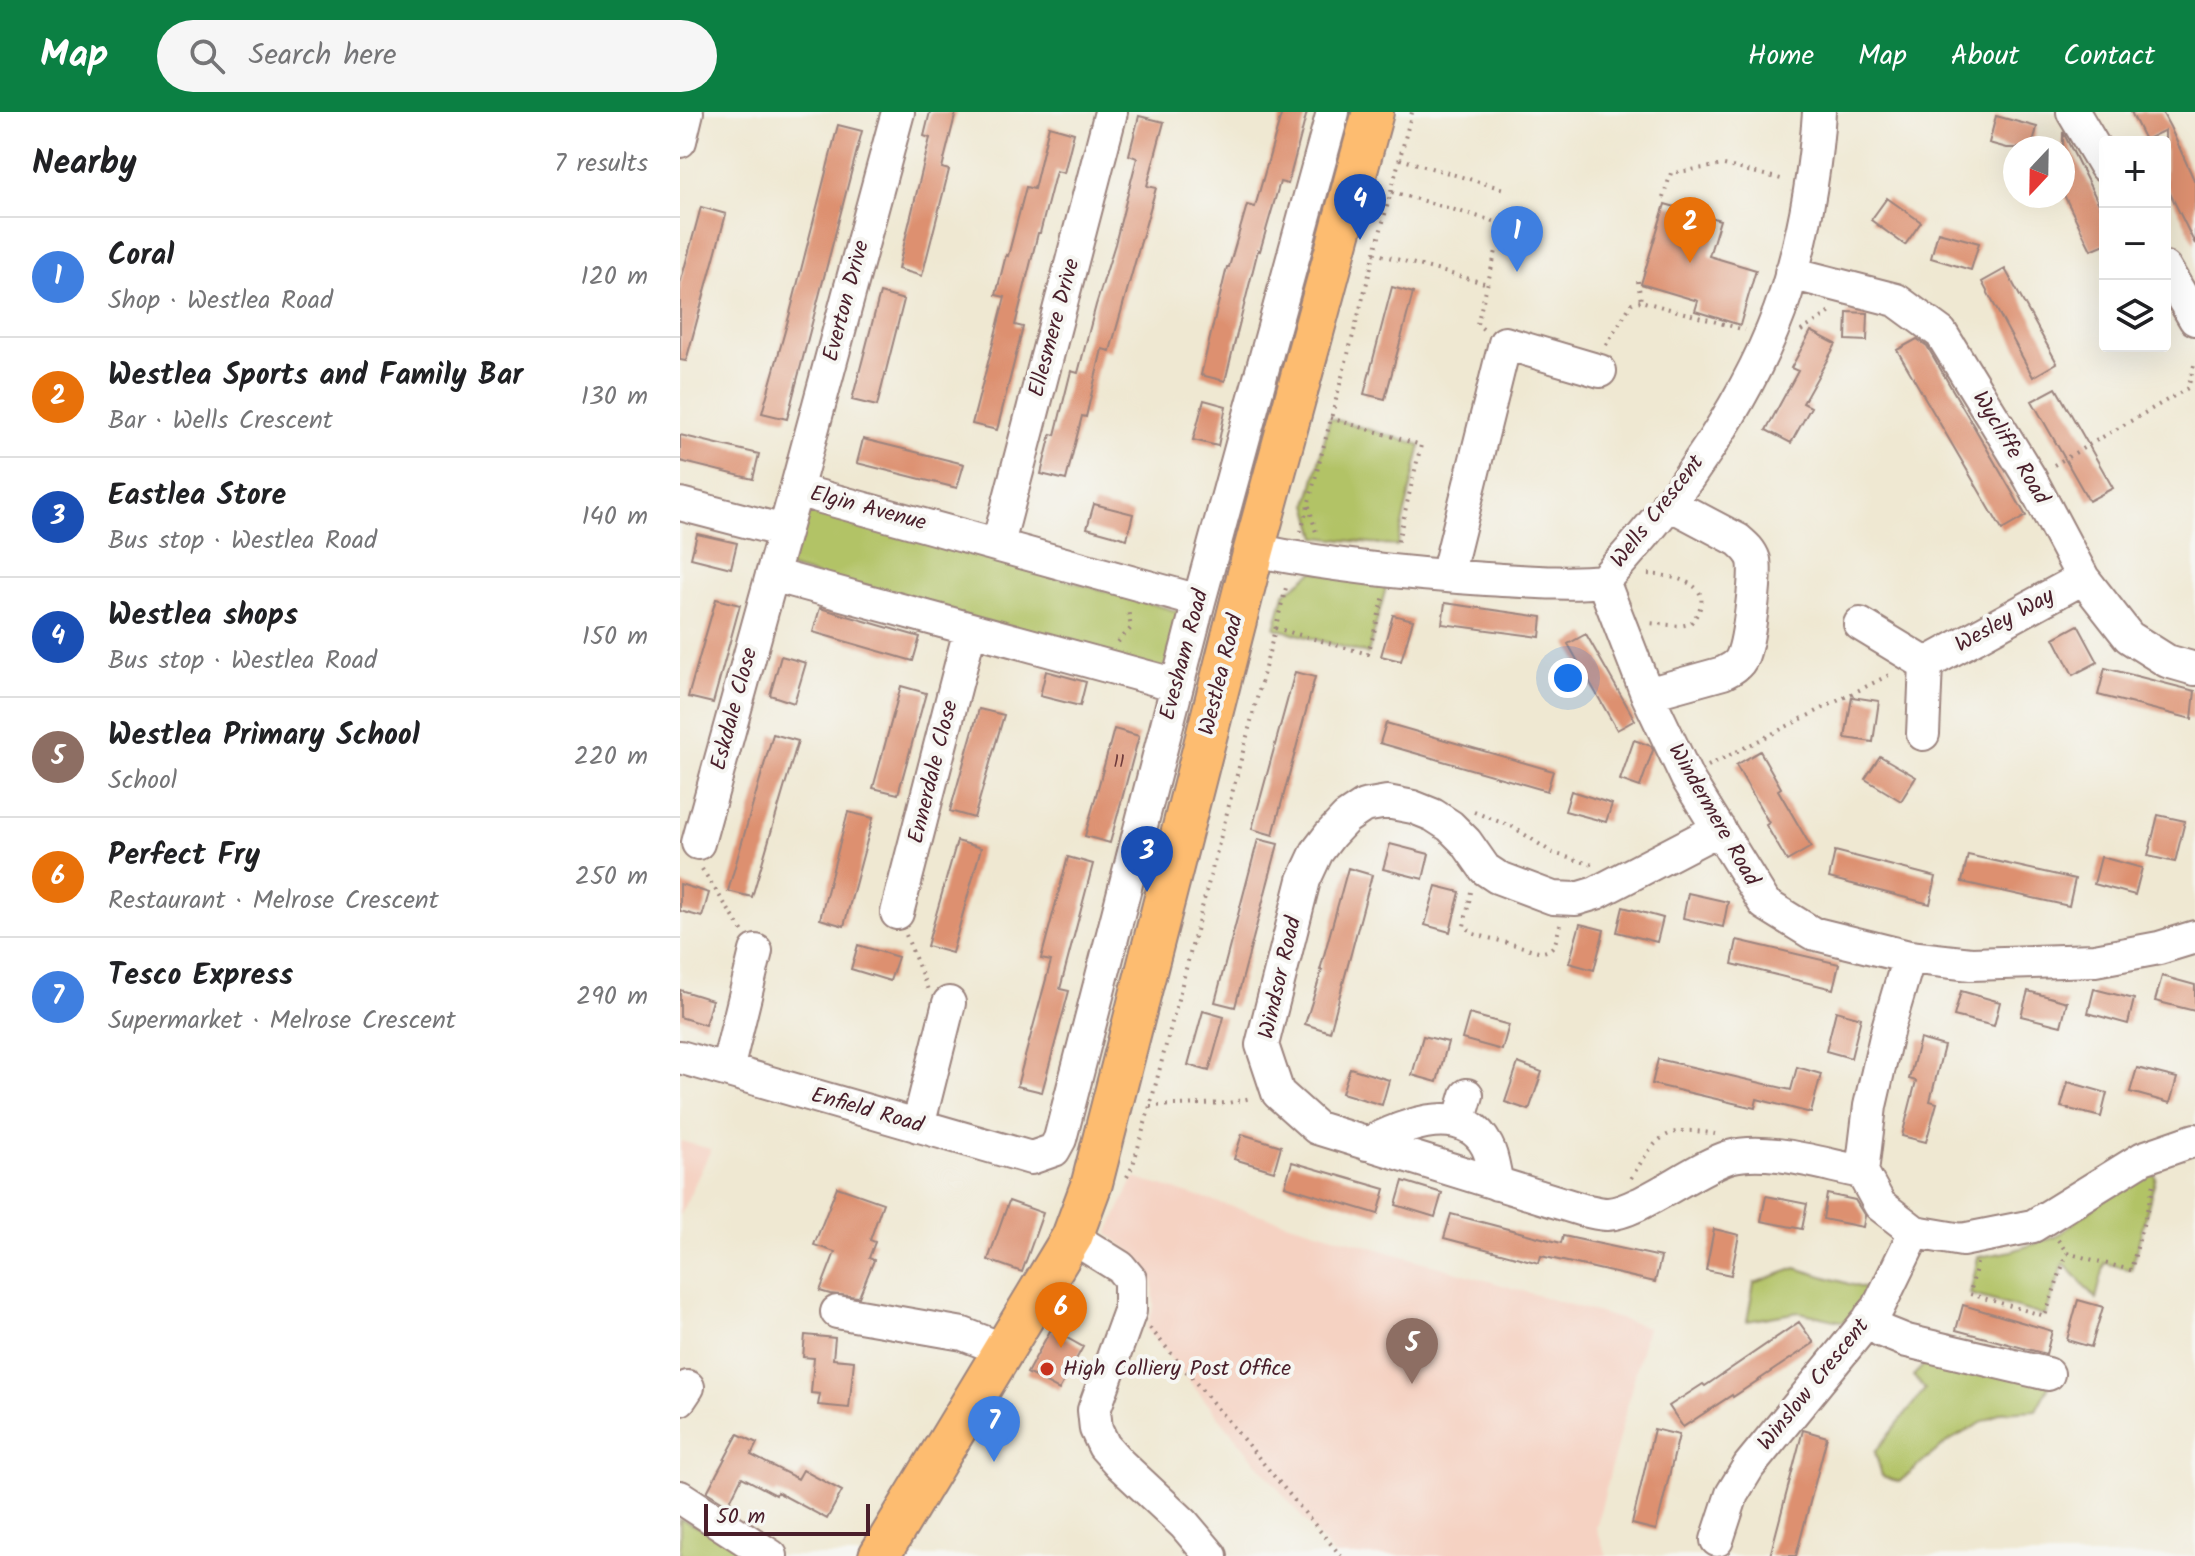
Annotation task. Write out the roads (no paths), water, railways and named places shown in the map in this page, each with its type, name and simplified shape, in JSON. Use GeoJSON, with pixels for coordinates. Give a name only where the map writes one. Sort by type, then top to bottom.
{"type":"FeatureCollection","features":[{"type":"Feature","properties":{"kind":"main road","name":"Westlea Road"},"geometry":{"type":"LineString","coordinates":[[879,1556],[1002,1349],[1109,1181],[1138,998],[1254,550],[1373,186],[1373,112]]}},
{"type":"Feature","properties":{"kind":"street"},"geometry":{"type":"LineString","coordinates":[[680,141],[687,112]]}},
{"type":"Feature","properties":{"kind":"street","name":"Everton Drive"},"geometry":{"type":"LineString","coordinates":[[796,490],[898,112]]}},
{"type":"Feature","properties":{"kind":"street","name":"Ellesmere Drive"},"geometry":{"type":"LineString","coordinates":[[998,544],[1111,112]]}},
{"type":"Feature","properties":{"kind":"street","name":"Evesham Road"},"geometry":{"type":"LineString","coordinates":[[1054,1150],[1060,1139],[1199,601],[1333,112]]}},
{"type":"Feature","properties":{"kind":"street","name":"Wells Crescent"},"geometry":{"type":"LineString","coordinates":[[1254,550],[1309,561],[1447,576],[1572,584],[1603,581],[1668,503],[1721,430],[1769,337],[1791,273],[1816,160],[1819,112]]}},
{"type":"Feature","properties":{"kind":"street"},"geometry":{"type":"LineString","coordinates":[[2073,112],[2099,156]]}},
{"type":"Feature","properties":{"kind":"street","name":"Wycliffe Road"},"geometry":{"type":"LineString","coordinates":[[1791,273],[1896,300],[1941,333],[2030,478],[2083,578],[2129,637],[2167,661],[2195,669]]}},
{"type":"Feature","properties":{"kind":"street"},"geometry":{"type":"LineString","coordinates":[[2171,278],[2195,319]]}},
{"type":"Feature","properties":{"kind":"street"},"geometry":{"type":"LineString","coordinates":[[1447,576],[1505,343],[1597,370]]}},
{"type":"Feature","properties":{"kind":"street","name":"Elgin Avenue"},"geometry":{"type":"LineString","coordinates":[[772,575],[796,490],[1199,601]]}},
{"type":"Feature","properties":{"kind":"street"},"geometry":{"type":"LineString","coordinates":[[1647,694],[1723,673],[1734,667],[1744,652],[1755,569],[1748,548],[1738,540],[1668,503]]}},
{"type":"Feature","properties":{"kind":"street"},"geometry":{"type":"LineString","coordinates":[[680,504],[784,531]]}},
{"type":"Feature","properties":{"kind":"street"},"geometry":{"type":"LineString","coordinates":[[772,575],[1177,685]]}},
{"type":"Feature","properties":{"kind":"street","name":"Eskdale Close"},"geometry":{"type":"LineString","coordinates":[[698,843],[772,575]]}},
{"type":"Feature","properties":{"kind":"street","name":"Wesley Way"},"geometry":{"type":"LineString","coordinates":[[1926,664],[2083,578]]}},
{"type":"Feature","properties":{"kind":"street","name":"Windermere Road"},"geometry":{"type":"LineString","coordinates":[[1603,581],[1647,694],[1687,778],[1765,904],[1812,933],[1909,957],[1971,964],[2095,960],[2159,948],[2195,937]]}},
{"type":"Feature","properties":{"kind":"street"},"geometry":{"type":"LineString","coordinates":[[1860,624],[1926,664],[1923,734]]}},
{"type":"Feature","properties":{"kind":"street","name":"Ennerdale Close"},"geometry":{"type":"LineString","coordinates":[[897,913],[970,630]]}},
{"type":"Feature","properties":{"kind":"street","name":"Windsor Road"},"geometry":{"type":"LineString","coordinates":[[1719,829],[1596,893],[1576,899],[1553,898],[1497,877],[1485,869],[1450,826],[1413,807],[1387,802],[1364,806],[1346,818],[1330,835],[1317,852],[1304,880],[1262,1045],[1278,1093],[1317,1128],[1583,1210],[1609,1214],[1636,1205],[1704,1167],[1731,1156],[1759,1153],[1862,1172]]}},
{"type":"Feature","properties":{"kind":"street"},"geometry":{"type":"LineString","coordinates":[[727,1070],[756,951]]}},
{"type":"Feature","properties":{"kind":"street"},"geometry":{"type":"LineString","coordinates":[[1909,957],[1870,1106],[1862,1172],[1880,1205],[1915,1232],[1962,1240],[2033,1226],[2143,1158],[2195,1140]]}},
{"type":"Feature","properties":{"kind":"street"},"geometry":{"type":"LineString","coordinates":[[1099,988],[1138,998]]}},
{"type":"Feature","properties":{"kind":"street"},"geometry":{"type":"LineString","coordinates":[[918,1126],[948,1011]]}},
{"type":"Feature","properties":{"kind":"street","name":"Enfield Road"},"geometry":{"type":"LineString","coordinates":[[680,1057],[1031,1158],[1054,1150]]}},
{"type":"Feature","properties":{"kind":"street"},"geometry":{"type":"LineString","coordinates":[[1367,1144],[1407,1126],[1444,1120],[1463,1108],[1470,1127],[1488,1148],[1497,1184]]}},
{"type":"Feature","properties":{"kind":"street"},"geometry":{"type":"LineString","coordinates":[[1054,1150],[1081,1176],[1109,1181]]}},
{"type":"Feature","properties":{"kind":"street","name":"Winslow Crescent"},"geometry":{"type":"LineString","coordinates":[[1717,1540],[1732,1494],[1749,1466],[1878,1308],[1915,1232]]}},
{"type":"Feature","properties":{"kind":"street"},"geometry":{"type":"LineString","coordinates":[[1072,1237],[1120,1267],[1130,1279],[1130,1311],[1094,1410],[1096,1429],[1104,1446],[1120,1464],[1184,1524],[1211,1556]]}},
{"type":"Feature","properties":{"kind":"street"},"geometry":{"type":"LineString","coordinates":[[837,1312],[963,1334],[1002,1349]]}},
{"type":"Feature","properties":{"kind":"street"},"geometry":{"type":"LineString","coordinates":[[1870,1317],[1882,1331],[1907,1341],[2048,1374]]}},
{"type":"Feature","properties":{"kind":"street"},"geometry":{"type":"LineString","coordinates":[[680,1497],[771,1556]]}},
{"type":"Feature","properties":{"kind":"place","name":"Westlea shops"},"geometry":{"type":"Point","coordinates":[1360,240]}},
{"type":"Feature","properties":{"kind":"place","name":"Westlea Sports and Family Bar"},"geometry":{"type":"Point","coordinates":[1690,263]}},
{"type":"Feature","properties":{"kind":"place","name":"Coral"},"geometry":{"type":"Point","coordinates":[1517,272]}},
{"type":"Feature","properties":{"kind":"place","name":"Eastlea Store"},"geometry":{"type":"Point","coordinates":[1147,892]}},
{"type":"Feature","properties":{"kind":"place","name":"Perfect Fry"},"geometry":{"type":"Point","coordinates":[1061,1348]}},
{"type":"Feature","properties":{"kind":"place","name":"High Colliery Post Office"},"geometry":{"type":"Point","coordinates":[1047,1369]}},
{"type":"Feature","properties":{"kind":"place","name":"Westlea Primary School"},"geometry":{"type":"Point","coordinates":[1412,1384]}},
{"type":"Feature","properties":{"kind":"place","name":"Tesco Express"},"geometry":{"type":"Point","coordinates":[994,1462]}}]}
